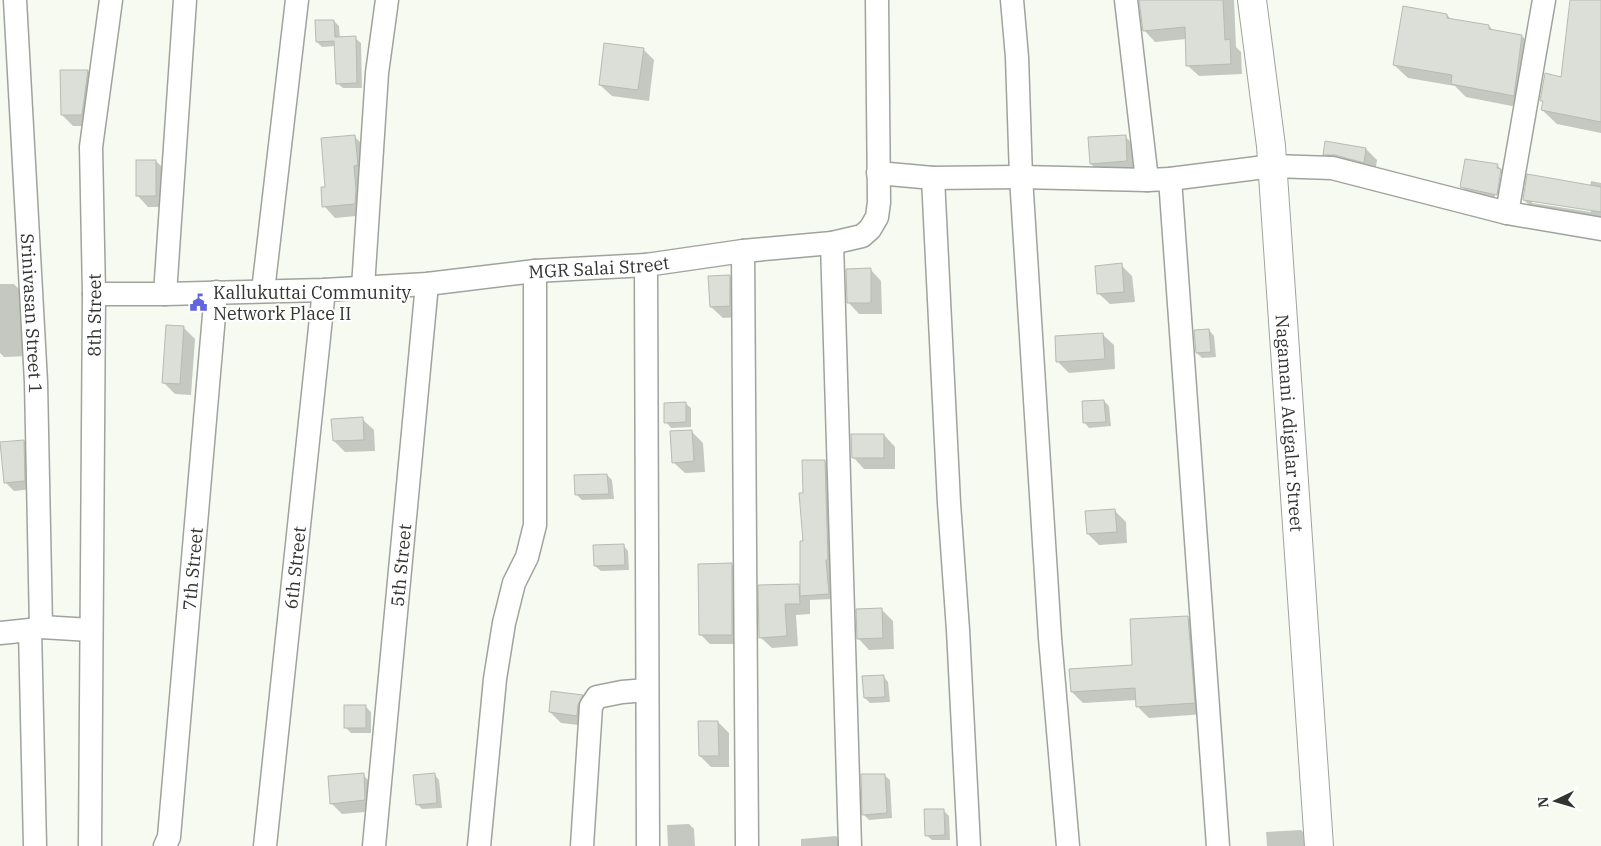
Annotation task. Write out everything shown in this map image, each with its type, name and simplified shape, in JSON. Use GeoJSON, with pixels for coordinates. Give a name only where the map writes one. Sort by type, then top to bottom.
{"type":"FeatureCollection","features":[{"type":"Feature","properties":{"kind":"street","name":"Srinivasan Street 1"},"geometry":{"type":"LineString","coordinates":[[15,0],[36,382],[35,846]]}},
{"type":"Feature","properties":{"kind":"street","name":"8th Street"},"geometry":{"type":"LineString","coordinates":[[90,846],[90,630],[94,294],[91,147],[111,0]]}},
{"type":"Feature","properties":{"kind":"street"},"geometry":{"type":"LineString","coordinates":[[165,294],[185,0]]}},
{"type":"Feature","properties":{"kind":"street"},"geometry":{"type":"LineString","coordinates":[[264,291],[297,0]]}},
{"type":"Feature","properties":{"kind":"street"},"geometry":{"type":"LineString","coordinates":[[363,287],[377,72],[387,0]]}},
{"type":"Feature","properties":{"kind":"street","name":"MGR Salai Street"},"geometry":{"type":"LineString","coordinates":[[94,294],[324,290],[427,284],[536,272],[646,264],[744,250],[832,243],[862,236],[870,229],[877,217],[879,202],[877,0]]}},
{"type":"Feature","properties":{"kind":"street"},"geometry":{"type":"LineString","coordinates":[[1012,0],[1017,57],[1021,176],[1050,638],[1068,846]]}},
{"type":"Feature","properties":{"kind":"street"},"geometry":{"type":"LineString","coordinates":[[1126,0],[1147,180]]}},
{"type":"Feature","properties":{"kind":"street","name":"Nagamani Adigalar Street"},"geometry":{"type":"LineString","coordinates":[[1252,0],[1273,166],[1318,846]]}},
{"type":"Feature","properties":{"kind":"street"},"geometry":{"type":"LineString","coordinates":[[1507,214],[1544,0]]}},
{"type":"Feature","properties":{"kind":"street"},"geometry":{"type":"LineString","coordinates":[[878,173],[933,178],[1021,176],[1147,180],[1170,179],[1273,166],[1332,168],[1507,214],[1601,229]]}},
{"type":"Feature","properties":{"kind":"street"},"geometry":{"type":"LineString","coordinates":[[933,178],[969,846]]}},
{"type":"Feature","properties":{"kind":"street"},"geometry":{"type":"LineString","coordinates":[[1170,179],[1218,846]]}},
{"type":"Feature","properties":{"kind":"street"},"geometry":{"type":"LineString","coordinates":[[832,243],[850,846]]}},
{"type":"Feature","properties":{"kind":"street"},"geometry":{"type":"LineString","coordinates":[[744,250],[747,846]]}},
{"type":"Feature","properties":{"kind":"street"},"geometry":{"type":"LineString","coordinates":[[646,264],[648,846]]}},
{"type":"Feature","properties":{"kind":"street"},"geometry":{"type":"LineString","coordinates":[[479,846],[494,679],[504,623],[514,583],[527,558],[534,525],[536,272]]}},
{"type":"Feature","properties":{"kind":"street","name":"5th Street"},"geometry":{"type":"LineString","coordinates":[[374,846],[427,284]]}},
{"type":"Feature","properties":{"kind":"street","name":"6th Street"},"geometry":{"type":"LineString","coordinates":[[265,846],[324,290]]}},
{"type":"Feature","properties":{"kind":"street","name":"7th Street"},"geometry":{"type":"LineString","coordinates":[[165,846],[169,837],[216,292]]}},
{"type":"Feature","properties":{"kind":"street"},"geometry":{"type":"LineString","coordinates":[[0,634],[35,628],[90,630]]}},
{"type":"Feature","properties":{"kind":"street"},"geometry":{"type":"LineString","coordinates":[[582,846],[591,706],[597,697],[610,693],[648,690]]}},
{"type":"Feature","properties":{"kind":"building"},"geometry":{"type":"Polygon","coordinates":[[[1139,0],[1223,0],[1225,40],[1230,39],[1231,64],[1186,66],[1185,27],[1143,31],[1139,0]]]}},
{"type":"Feature","properties":{"kind":"building"},"geometry":{"type":"Polygon","coordinates":[[[1570,0],[1601,0],[1601,122],[1541,110],[1543,101],[1540,101],[1545,73],[1561,77],[1570,0]]]}},
{"type":"Feature","properties":{"kind":"building"},"geometry":{"type":"Polygon","coordinates":[[[1403,6],[1447,14],[1447,18],[1489,25],[1489,29],[1522,35],[1514,96],[1451,84],[1452,75],[1393,65],[1403,6]]]}},
{"type":"Feature","properties":{"kind":"building"},"geometry":{"type":"Polygon","coordinates":[[[315,20],[334,20],[335,37],[356,36],[357,83],[336,84],[334,41],[316,42],[315,20]]]}},
{"type":"Feature","properties":{"kind":"building"},"geometry":{"type":"Polygon","coordinates":[[[604,43],[644,48],[638,90],[599,85],[604,43]]]}},
{"type":"Feature","properties":{"kind":"building"},"geometry":{"type":"Polygon","coordinates":[[[60,70],[88,70],[82,115],[61,115],[60,70]]]}},
{"type":"Feature","properties":{"kind":"building"},"geometry":{"type":"Polygon","coordinates":[[[355,135],[358,165],[354,166],[355,204],[322,207],[321,187],[325,187],[321,138],[355,135]]]}},
{"type":"Feature","properties":{"kind":"building"},"geometry":{"type":"Polygon","coordinates":[[[1126,135],[1127,161],[1090,164],[1088,137],[1126,135]]]}},
{"type":"Feature","properties":{"kind":"building"},"geometry":{"type":"Polygon","coordinates":[[[1325,141],[1366,148],[1364,163],[1335,155],[1323,155],[1325,141]]]}},
{"type":"Feature","properties":{"kind":"building"},"geometry":{"type":"Polygon","coordinates":[[[1465,159],[1498,164],[1497,168],[1501,169],[1497,195],[1460,187],[1465,159]]]}},
{"type":"Feature","properties":{"kind":"building"},"geometry":{"type":"Polygon","coordinates":[[[136,160],[156,160],[156,196],[136,196],[136,160]]]}},
{"type":"Feature","properties":{"kind":"building"},"geometry":{"type":"Polygon","coordinates":[[[1527,174],[1601,187],[1601,212],[1523,200],[1527,174]]]}},
{"type":"Feature","properties":{"kind":"building"},"geometry":{"type":"Polygon","coordinates":[[[1122,263],[1124,292],[1097,294],[1095,266],[1122,263]]]}},
{"type":"Feature","properties":{"kind":"building"},"geometry":{"type":"Polygon","coordinates":[[[871,268],[871,303],[847,303],[846,269],[871,268]]]}},
{"type":"Feature","properties":{"kind":"building"},"geometry":{"type":"Polygon","coordinates":[[[730,275],[730,306],[710,307],[708,276],[730,275]]]}},
{"type":"Feature","properties":{"kind":"building"},"geometry":{"type":"Polygon","coordinates":[[[166,325],[184,326],[180,384],[162,383],[166,325]]]}},
{"type":"Feature","properties":{"kind":"building"},"geometry":{"type":"Polygon","coordinates":[[[1209,329],[1211,352],[1196,353],[1194,330],[1209,329]]]}},
{"type":"Feature","properties":{"kind":"building"},"geometry":{"type":"Polygon","coordinates":[[[1103,333],[1105,359],[1056,362],[1055,336],[1103,333]]]}},
{"type":"Feature","properties":{"kind":"building"},"geometry":{"type":"Polygon","coordinates":[[[1104,400],[1106,422],[1083,423],[1082,401],[1104,400]]]}},
{"type":"Feature","properties":{"kind":"building"},"geometry":{"type":"Polygon","coordinates":[[[686,402],[686,422],[664,423],[664,403],[686,402]]]}},
{"type":"Feature","properties":{"kind":"building"},"geometry":{"type":"Polygon","coordinates":[[[363,417],[364,440],[333,441],[331,419],[363,417]]]}},
{"type":"Feature","properties":{"kind":"building"},"geometry":{"type":"Polygon","coordinates":[[[692,430],[694,461],[672,463],[670,431],[692,430]]]}},
{"type":"Feature","properties":{"kind":"building"},"geometry":{"type":"Polygon","coordinates":[[[851,434],[884,434],[884,458],[852,458],[851,434]]]}},
{"type":"Feature","properties":{"kind":"building"},"geometry":{"type":"Polygon","coordinates":[[[24,440],[25,481],[4,483],[0,442],[24,440]]]}},
{"type":"Feature","properties":{"kind":"building"},"geometry":{"type":"Polygon","coordinates":[[[802,460],[825,460],[828,560],[826,560],[829,594],[800,596],[800,541],[803,541],[799,493],[803,493],[802,460]]]}},
{"type":"Feature","properties":{"kind":"building"},"geometry":{"type":"Polygon","coordinates":[[[607,474],[609,494],[575,495],[574,475],[607,474]]]}},
{"type":"Feature","properties":{"kind":"building"},"geometry":{"type":"Polygon","coordinates":[[[1115,509],[1117,532],[1087,534],[1085,511],[1115,509]]]}},
{"type":"Feature","properties":{"kind":"building"},"geometry":{"type":"Polygon","coordinates":[[[624,544],[625,565],[594,566],[593,545],[624,544]]]}},
{"type":"Feature","properties":{"kind":"building"},"geometry":{"type":"Polygon","coordinates":[[[732,563],[732,635],[699,635],[698,564],[732,563]]]}},
{"type":"Feature","properties":{"kind":"building"},"geometry":{"type":"Polygon","coordinates":[[[799,584],[800,604],[785,604],[787,636],[759,638],[758,585],[799,584]]]}},
{"type":"Feature","properties":{"kind":"building"},"geometry":{"type":"Polygon","coordinates":[[[882,608],[883,638],[857,639],[856,609],[882,608]]]}},
{"type":"Feature","properties":{"kind":"building"},"geometry":{"type":"Polygon","coordinates":[[[1188,616],[1195,703],[1136,707],[1135,688],[1071,692],[1069,669],[1132,665],[1130,619],[1188,616]]]}},
{"type":"Feature","properties":{"kind":"building"},"geometry":{"type":"Polygon","coordinates":[[[884,675],[885,697],[864,698],[862,676],[884,675]]]}},
{"type":"Feature","properties":{"kind":"building"},"geometry":{"type":"Polygon","coordinates":[[[551,691],[583,695],[578,705],[577,716],[549,712],[551,691]]]}},
{"type":"Feature","properties":{"kind":"building"},"geometry":{"type":"Polygon","coordinates":[[[344,705],[366,705],[366,728],[344,728],[344,705]]]}},
{"type":"Feature","properties":{"kind":"building"},"geometry":{"type":"Polygon","coordinates":[[[698,721],[718,721],[719,756],[699,756],[698,721]]]}},
{"type":"Feature","properties":{"kind":"building"},"geometry":{"type":"Polygon","coordinates":[[[364,773],[365,800],[330,804],[328,776],[364,773]]]}},
{"type":"Feature","properties":{"kind":"building"},"geometry":{"type":"Polygon","coordinates":[[[435,773],[437,803],[416,805],[413,775],[435,773]]]}},
{"type":"Feature","properties":{"kind":"building"},"geometry":{"type":"Polygon","coordinates":[[[861,774],[885,774],[887,813],[862,815],[861,774]]]}},
{"type":"Feature","properties":{"kind":"building"},"geometry":{"type":"Polygon","coordinates":[[[924,809],[944,809],[945,835],[925,836],[924,809]]]}},
{"type":"Feature","properties":{"kind":"place","name":"Kallukuttai Community Network Place II"},"geometry":{"type":"Point","coordinates":[199,302]}}]}
